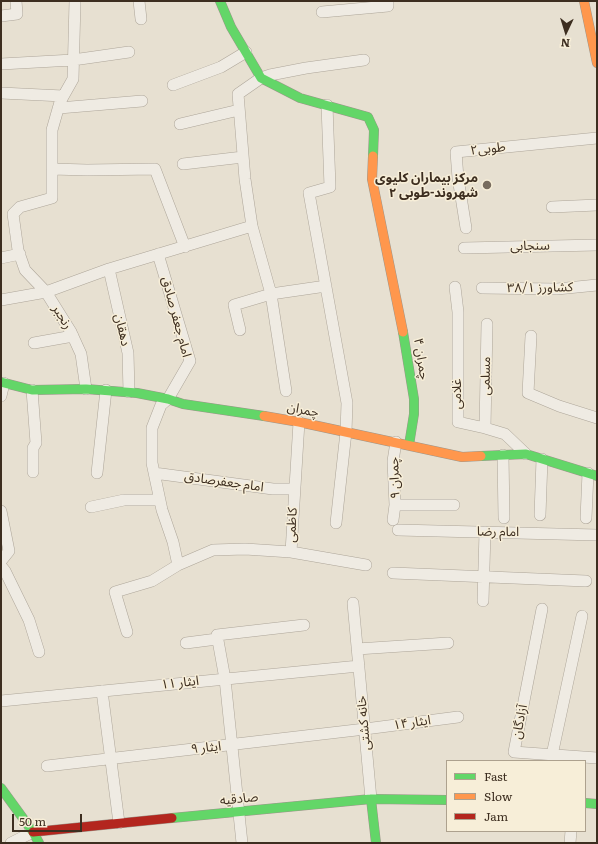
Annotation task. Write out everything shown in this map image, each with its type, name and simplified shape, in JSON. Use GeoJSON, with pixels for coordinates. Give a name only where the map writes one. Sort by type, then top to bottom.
{"type":"FeatureCollection","features":[{"type":"Feature","properties":{"kind":"main road"},"geometry":{"type":"LineString","coordinates":[[220,1],[231,27],[261,78],[300,98],[327,106]]}},
{"type":"Feature","properties":{"kind":"main road"},"geometry":{"type":"LineString","coordinates":[[584,1],[597,63]]}},
{"type":"Feature","properties":{"kind":"main road","name":"چمران ۴"},"geometry":{"type":"LineString","coordinates":[[327,106],[368,117],[374,130],[372,179],[393,278],[414,400],[414,414],[409,445]]}},
{"type":"Feature","properties":{"kind":"main road","name":"چمران"},"geometry":{"type":"LineString","coordinates":[[3,383],[32,390],[86,389],[129,392],[168,399],[182,404],[299,422],[462,457],[526,454],[592,474]]}},
{"type":"Feature","properties":{"kind":"main road"},"geometry":{"type":"LineString","coordinates":[[1,788],[40,843]]}},
{"type":"Feature","properties":{"kind":"main road","name":"صادقیه"},"geometry":{"type":"LineString","coordinates":[[33,832],[371,799],[446,800]]}},
{"type":"Feature","properties":{"kind":"main road","name":"خانه کشتی"},"geometry":{"type":"LineString","coordinates":[[371,799],[376,843]]}},
{"type":"Feature","properties":{"kind":"main road"},"geometry":{"type":"LineString","coordinates":[[586,803],[597,804]]}},
{"type":"Feature","properties":{"kind":"street"},"geometry":{"type":"LineString","coordinates":[[1,16],[17,14],[16,1]]}},
{"type":"Feature","properties":{"kind":"street"},"geometry":{"type":"LineString","coordinates":[[75,1],[73,79],[63,96],[52,130],[52,169],[155,169],[185,246]]}},
{"type":"Feature","properties":{"kind":"street"},"geometry":{"type":"LineString","coordinates":[[139,1],[141,20]]}},
{"type":"Feature","properties":{"kind":"street"},"geometry":{"type":"LineString","coordinates":[[322,12],[388,6],[388,1]]}},
{"type":"Feature","properties":{"kind":"street"},"geometry":{"type":"LineString","coordinates":[[1,64],[73,60],[129,52]]}},
{"type":"Feature","properties":{"kind":"street"},"geometry":{"type":"LineString","coordinates":[[173,85],[221,67],[246,52]]}},
{"type":"Feature","properties":{"kind":"street"},"geometry":{"type":"LineString","coordinates":[[286,391],[271,294],[252,226],[245,179],[238,94],[261,78],[306,68],[364,60]]}},
{"type":"Feature","properties":{"kind":"street"},"geometry":{"type":"LineString","coordinates":[[1,93],[63,96]]}},
{"type":"Feature","properties":{"kind":"street"},"geometry":{"type":"LineString","coordinates":[[59,108],[142,101]]}},
{"type":"Feature","properties":{"kind":"street"},"geometry":{"type":"LineString","coordinates":[[327,106],[330,187],[309,193],[347,403],[346,432],[336,524]]}},
{"type":"Feature","properties":{"kind":"street"},"geometry":{"type":"LineString","coordinates":[[180,124],[239,110]]}},
{"type":"Feature","properties":{"kind":"street","name":"طوبی۲"},"geometry":{"type":"LineString","coordinates":[[466,228],[458,178],[456,152],[597,138]]}},
{"type":"Feature","properties":{"kind":"street"},"geometry":{"type":"LineString","coordinates":[[183,164],[243,158]]}},
{"type":"Feature","properties":{"kind":"street","name":"رنجبر"},"geometry":{"type":"LineString","coordinates":[[52,169],[52,198],[20,207],[13,214],[20,254],[25,270],[46,292],[73,336],[81,354],[86,389]]}},
{"type":"Feature","properties":{"kind":"street"},"geometry":{"type":"LineString","coordinates":[[552,207],[597,205]]}},
{"type":"Feature","properties":{"kind":"street"},"geometry":{"type":"LineString","coordinates":[[1,300],[46,292],[158,254],[252,226]]}},
{"type":"Feature","properties":{"kind":"street","name":"سنجابی"},"geometry":{"type":"LineString","coordinates":[[464,248],[597,245]]}},
{"type":"Feature","properties":{"kind":"street"},"geometry":{"type":"LineString","coordinates":[[1,258],[20,254]]}},
{"type":"Feature","properties":{"kind":"street","name":"امام جعفر صادق"},"geometry":{"type":"LineString","coordinates":[[158,254],[190,361],[168,399],[161,405],[152,428],[152,463],[160,500],[173,542],[178,565]]}},
{"type":"Feature","properties":{"kind":"street","name":"دهقان"},"geometry":{"type":"LineString","coordinates":[[109,270],[128,353],[129,392]]}},
{"type":"Feature","properties":{"kind":"street","name":"کشاورز ۳۸/۱"},"geometry":{"type":"LineString","coordinates":[[482,288],[557,289],[597,285]]}},
{"type":"Feature","properties":{"kind":"street"},"geometry":{"type":"LineString","coordinates":[[240,330],[234,305],[271,294],[326,286]]}},
{"type":"Feature","properties":{"kind":"street","name":"غلامی"},"geometry":{"type":"LineString","coordinates":[[456,287],[458,312],[458,422],[505,434],[526,454]]}},
{"type":"Feature","properties":{"kind":"street","name":"مسلمی"},"geometry":{"type":"LineString","coordinates":[[485,428],[487,324]]}},
{"type":"Feature","properties":{"kind":"street"},"geometry":{"type":"LineString","coordinates":[[34,343],[73,336]]}},
{"type":"Feature","properties":{"kind":"street"},"geometry":{"type":"LineString","coordinates":[[531,336],[528,393],[559,406],[597,418]]}},
{"type":"Feature","properties":{"kind":"street"},"geometry":{"type":"LineString","coordinates":[[1,396],[3,383]]}},
{"type":"Feature","properties":{"kind":"street"},"geometry":{"type":"LineString","coordinates":[[32,390],[36,444],[33,448],[34,472]]}},
{"type":"Feature","properties":{"kind":"street"},"geometry":{"type":"LineString","coordinates":[[97,472],[106,390]]}},
{"type":"Feature","properties":{"kind":"street","name":"کاظمی"},"geometry":{"type":"LineString","coordinates":[[299,422],[291,552],[366,565]]}},
{"type":"Feature","properties":{"kind":"street","name":"چمران ۹"},"geometry":{"type":"LineString","coordinates":[[396,442],[393,461],[395,505],[454,505]]}},
{"type":"Feature","properties":{"kind":"street"},"geometry":{"type":"LineString","coordinates":[[503,455],[504,518]]}},
{"type":"Feature","properties":{"kind":"street"},"geometry":{"type":"LineString","coordinates":[[540,515],[542,459]]}},
{"type":"Feature","properties":{"kind":"street","name":"امام جعفرصادق"},"geometry":{"type":"LineString","coordinates":[[154,473],[273,489],[294,489]]}},
{"type":"Feature","properties":{"kind":"street"},"geometry":{"type":"LineString","coordinates":[[586,518],[592,474]]}},
{"type":"Feature","properties":{"kind":"street"},"geometry":{"type":"LineString","coordinates":[[91,507],[124,500],[160,500]]}},
{"type":"Feature","properties":{"kind":"street","name":"امام رضا"},"geometry":{"type":"LineString","coordinates":[[395,505],[395,525],[485,532],[597,535]]}},
{"type":"Feature","properties":{"kind":"street"},"geometry":{"type":"LineString","coordinates":[[1,511],[9,551],[1,561]]}},
{"type":"Feature","properties":{"kind":"street"},"geometry":{"type":"LineString","coordinates":[[483,601],[485,532]]}},
{"type":"Feature","properties":{"kind":"street"},"geometry":{"type":"LineString","coordinates":[[127,632],[115,592],[152,581],[178,565],[213,550],[245,549],[291,552]]}},
{"type":"Feature","properties":{"kind":"street"},"geometry":{"type":"LineString","coordinates":[[1,566],[5,571],[29,620],[39,652]]}},
{"type":"Feature","properties":{"kind":"street"},"geometry":{"type":"LineString","coordinates":[[393,573],[484,578],[586,581]]}},
{"type":"Feature","properties":{"kind":"street","name":"خانه کشتی"},"geometry":{"type":"LineString","coordinates":[[353,603],[371,799]]}},
{"type":"Feature","properties":{"kind":"street","name":"آزادگان"},"geometry":{"type":"LineString","coordinates":[[542,609],[514,752],[597,758]]}},
{"type":"Feature","properties":{"kind":"street"},"geometry":{"type":"LineString","coordinates":[[552,755],[582,616]]}},
{"type":"Feature","properties":{"kind":"street"},"geometry":{"type":"LineString","coordinates":[[242,843],[237,812],[225,679],[217,635],[304,625]]}},
{"type":"Feature","properties":{"kind":"street"},"geometry":{"type":"LineString","coordinates":[[186,643],[217,639]]}},
{"type":"Feature","properties":{"kind":"street"},"geometry":{"type":"LineString","coordinates":[[357,649],[448,642]]}},
{"type":"Feature","properties":{"kind":"street","name":"ایثار ۱۱"},"geometry":{"type":"LineString","coordinates":[[1,701],[359,666]]}},
{"type":"Feature","properties":{"kind":"street"},"geometry":{"type":"LineString","coordinates":[[102,691],[119,823]]}},
{"type":"Feature","properties":{"kind":"street","name":"ایثار ۱۴"},"geometry":{"type":"LineString","coordinates":[[365,729],[458,716]]}},
{"type":"Feature","properties":{"kind":"street","name":"ایثار ۹"},"geometry":{"type":"LineString","coordinates":[[47,766],[231,746],[365,729]]}},
{"type":"Feature","properties":{"kind":"street"},"geometry":{"type":"LineString","coordinates":[[11,843],[33,832]]}},
{"type":"Feature","properties":{"kind":"street"},"geometry":{"type":"LineString","coordinates":[[570,843],[571,832]]}},
{"type":"Feature","properties":{"kind":"traffic: fast"},"geometry":{"type":"LineString","coordinates":[[220,1],[231,27],[261,78],[300,98],[368,117],[374,130],[373,156]]}},
{"type":"Feature","properties":{"kind":"traffic: fast"},"geometry":{"type":"LineString","coordinates":[[403,332],[414,399],[414,414],[409,445]]}},
{"type":"Feature","properties":{"kind":"traffic: fast"},"geometry":{"type":"LineString","coordinates":[[1,382],[32,390],[86,389],[137,393],[168,399],[183,404],[264,416]]}},
{"type":"Feature","properties":{"kind":"traffic: fast"},"geometry":{"type":"LineString","coordinates":[[481,456],[526,454],[597,476]]}},
{"type":"Feature","properties":{"kind":"traffic: fast"},"geometry":{"type":"LineString","coordinates":[[1,788],[33,832],[39,843]]}},
{"type":"Feature","properties":{"kind":"traffic: fast"},"geometry":{"type":"LineString","coordinates":[[371,799],[376,843]]}},
{"type":"Feature","properties":{"kind":"traffic: fast"},"geometry":{"type":"LineString","coordinates":[[172,818],[371,799],[446,800]]}},
{"type":"Feature","properties":{"kind":"traffic: fast"},"geometry":{"type":"LineString","coordinates":[[586,803],[597,804]]}},
{"type":"Feature","properties":{"kind":"traffic: slow"},"geometry":{"type":"LineString","coordinates":[[584,1],[597,63]]}},
{"type":"Feature","properties":{"kind":"traffic: slow"},"geometry":{"type":"LineString","coordinates":[[373,156],[372,179],[403,332]]}},
{"type":"Feature","properties":{"kind":"traffic: slow"},"geometry":{"type":"LineString","coordinates":[[264,416],[299,422],[462,457],[481,456]]}},
{"type":"Feature","properties":{"kind":"traffic: jam"},"geometry":{"type":"LineString","coordinates":[[33,832],[172,818]]}},
{"type":"Feature","properties":{"kind":"place","name":"مرکز بیماران کلیوی شهروند-طوبی ۲"},"geometry":{"type":"Point","coordinates":[487,185]}}]}
